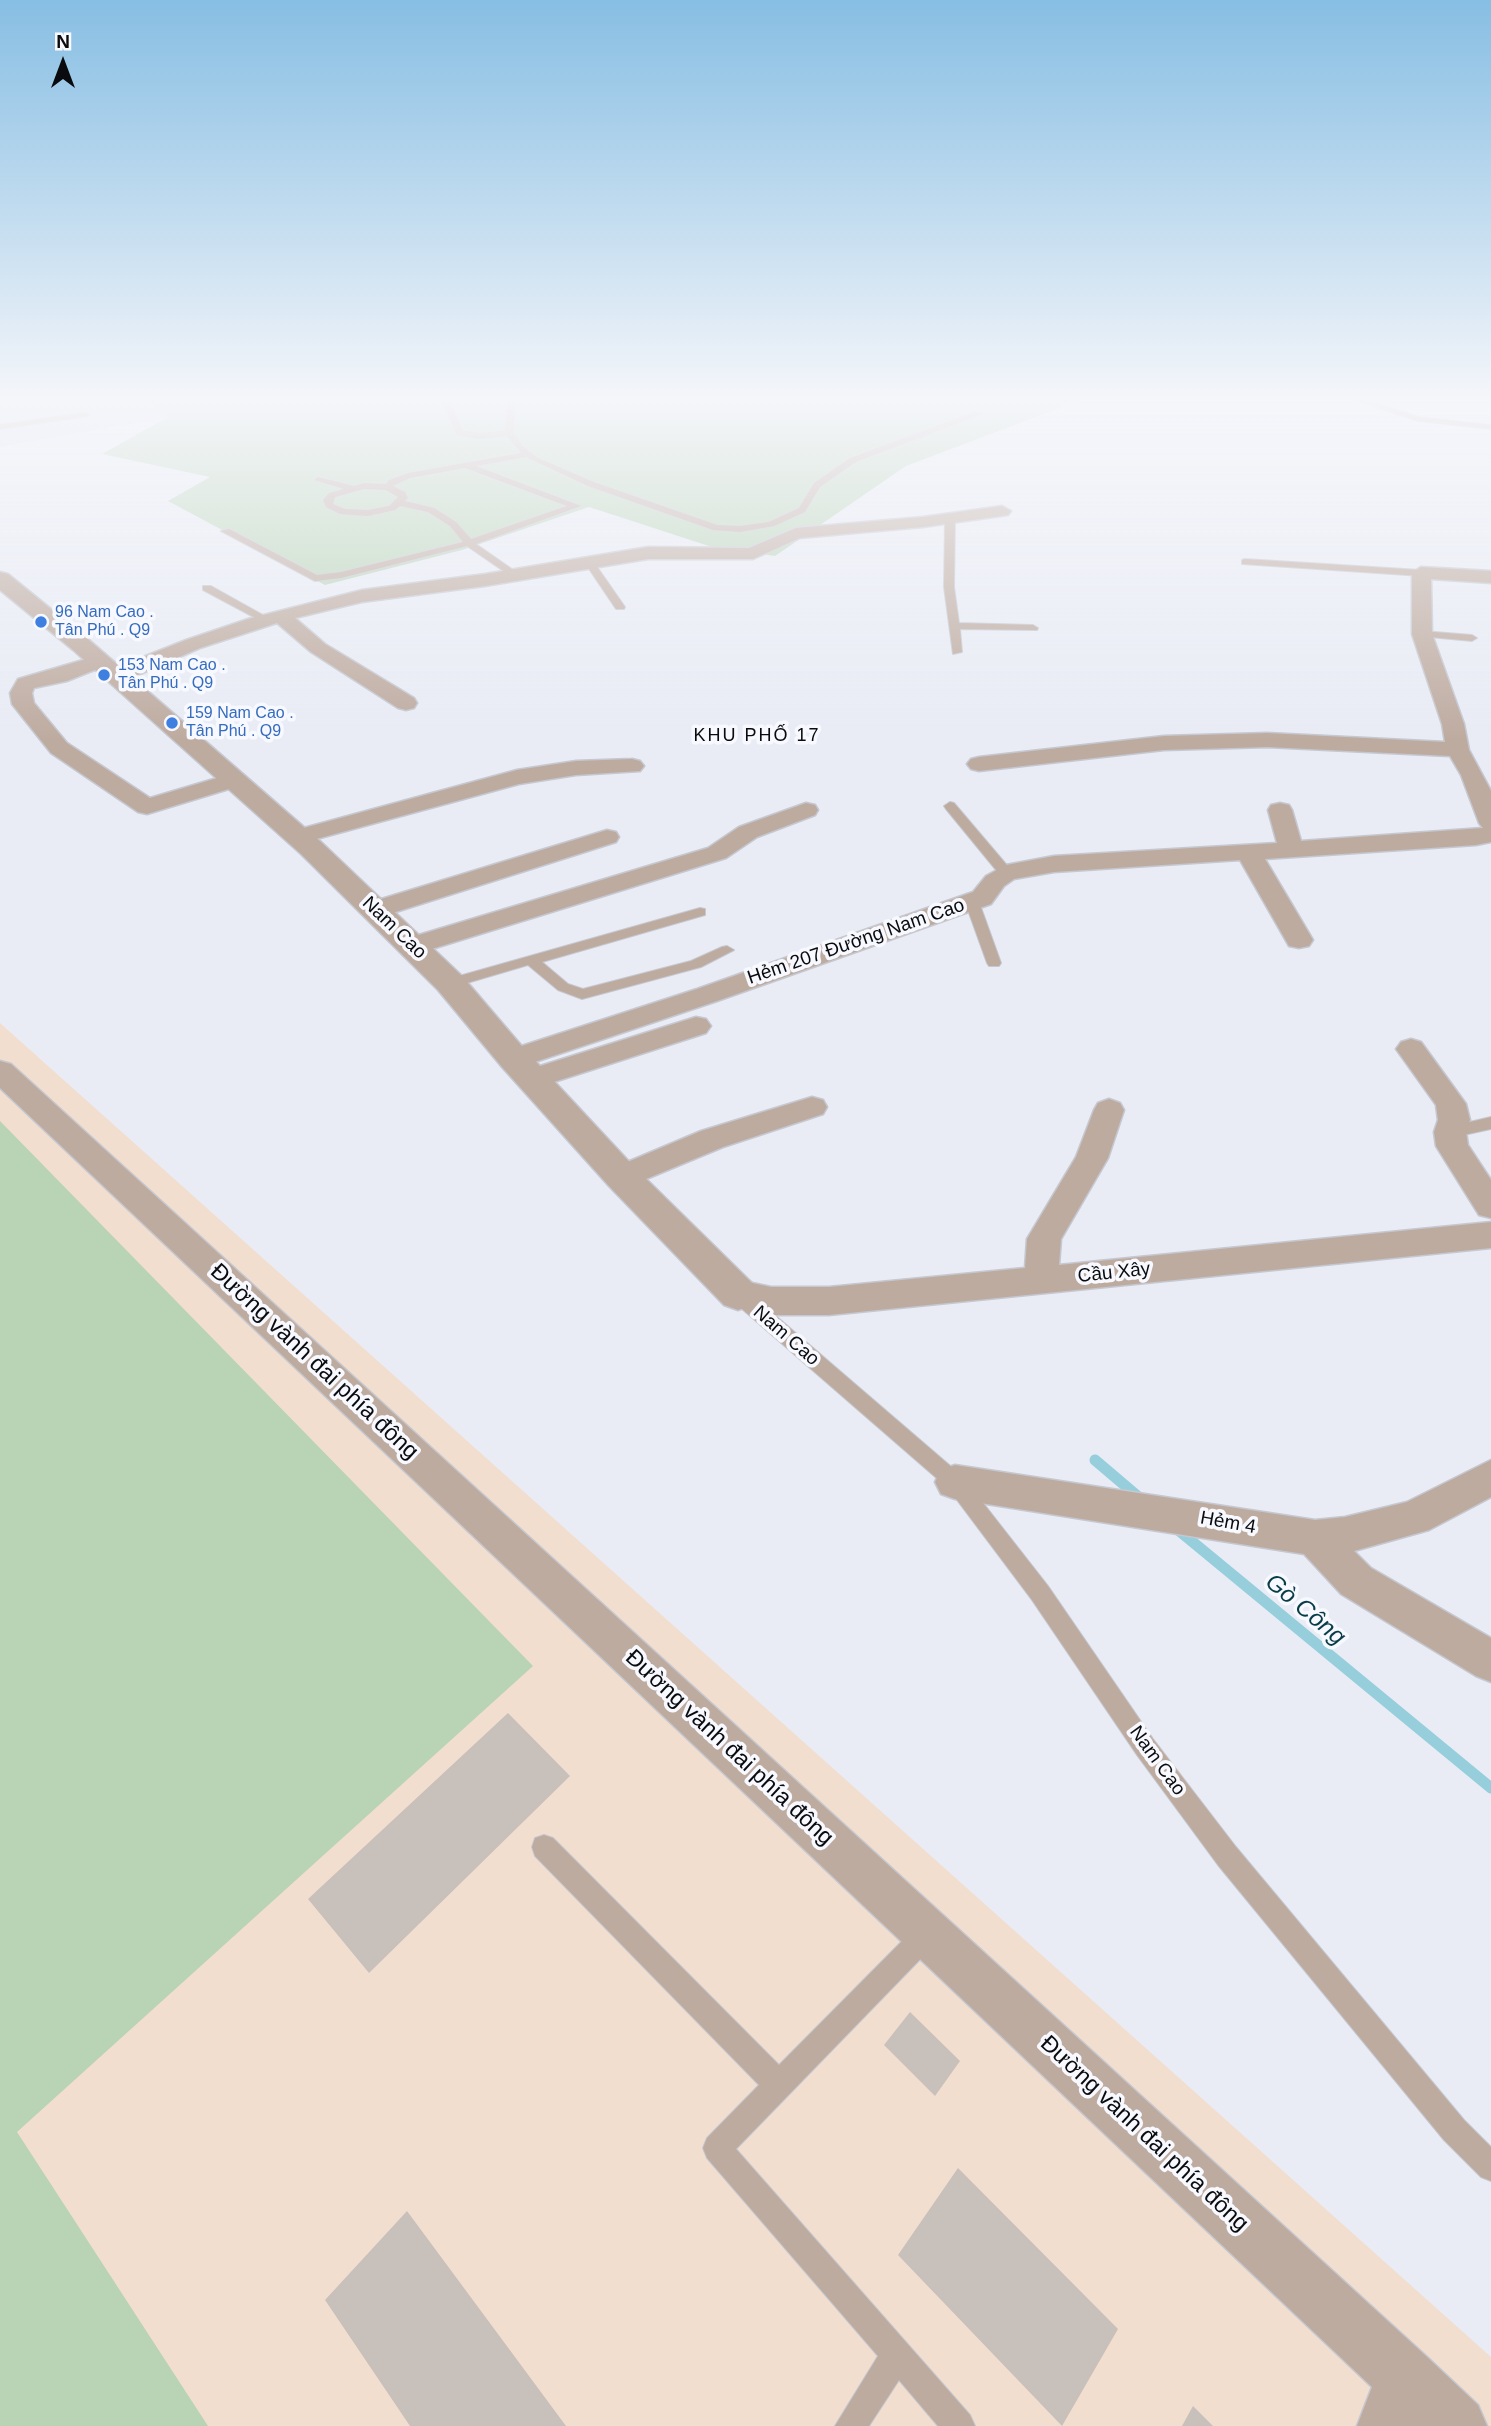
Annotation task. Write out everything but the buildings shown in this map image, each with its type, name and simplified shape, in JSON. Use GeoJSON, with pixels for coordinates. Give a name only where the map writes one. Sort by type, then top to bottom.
{"type":"FeatureCollection","features":[{"type":"Feature","properties":{"kind":"street"},"geometry":{"type":"LineString","coordinates":[[0,691],[59,676],[108,669],[274,618],[347,608],[648,552],[753,553],[796,533],[988,513]]}},
{"type":"Feature","properties":{"kind":"street"},"geometry":{"type":"LineString","coordinates":[[1491,577],[1421,573],[1422,634],[1453,724],[1458,750],[1482,776],[1491,823]]}},
{"type":"Feature","properties":{"kind":"street","name":"Nam Cao"},"geometry":{"type":"LineString","coordinates":[[0,579],[108,669],[298,837],[412,946],[450,983],[523,1069],[622,1177],[738,1294]]}},
{"type":"Feature","properties":{"kind":"street"},"geometry":{"type":"LineString","coordinates":[[274,618],[406,702]]}},
{"type":"Feature","properties":{"kind":"street"},"geometry":{"type":"LineString","coordinates":[[26,684],[21,693],[23,704],[59,748],[147,807],[234,780]]}},
{"type":"Feature","properties":{"kind":"street"},"geometry":{"type":"LineString","coordinates":[[979,764],[1164,743],[1268,740],[1458,750]]}},
{"type":"Feature","properties":{"kind":"street"},"geometry":{"type":"LineString","coordinates":[[298,837],[517,777],[576,768],[632,766]]}},
{"type":"Feature","properties":{"kind":"street"},"geometry":{"type":"LineString","coordinates":[[412,946],[718,853],[748,832],[806,810]]}},
{"type":"Feature","properties":{"kind":"street"},"geometry":{"type":"LineString","coordinates":[[1280,810],[1291,849]]}},
{"type":"Feature","properties":{"kind":"street"},"geometry":{"type":"LineString","coordinates":[[1006,873],[1054,864],[1476,838],[1491,834]]}},
{"type":"Feature","properties":{"kind":"street"},"geometry":{"type":"LineString","coordinates":[[374,910],[607,837]]}},
{"type":"Feature","properties":{"kind":"street"},"geometry":{"type":"LineString","coordinates":[[1249,853],[1298,940]]}},
{"type":"Feature","properties":{"kind":"street","name":"Hẻm 207 Đường Nam Cao"},"geometry":{"type":"LineString","coordinates":[[523,1069],[707,995],[982,898],[995,881],[1006,873]]}},
{"type":"Feature","properties":{"kind":"street"},"geometry":{"type":"LineString","coordinates":[[523,1069],[696,1026]]}},
{"type":"Feature","properties":{"kind":"street"},"geometry":{"type":"LineString","coordinates":[[1411,1049],[1451,1104],[1454,1119],[1450,1132],[1452,1146],[1491,1206]]}},
{"type":"Feature","properties":{"kind":"street","name":"Đường vành đai phía đông"},"geometry":{"type":"LineString","coordinates":[[0,1071],[928,1933],[1396,2402],[1457,2426]]}},
{"type":"Feature","properties":{"kind":"street"},"geometry":{"type":"LineString","coordinates":[[622,1177],[712,1139],[812,1107]]}},
{"type":"Feature","properties":{"kind":"street"},"geometry":{"type":"LineString","coordinates":[[1041,1280],[1044,1239],[1092,1158],[1109,1110]]}},
{"type":"Feature","properties":{"kind":"street","name":"Cầu Xây"},"geometry":{"type":"LineString","coordinates":[[738,1294],[771,1301],[829,1301],[1491,1234]]}},
{"type":"Feature","properties":{"kind":"street","name":"Hẻm 4"},"geometry":{"type":"LineString","coordinates":[[955,1482],[1315,1538],[1345,1535],[1415,1518],[1491,1477]]}},
{"type":"Feature","properties":{"kind":"street"},"geometry":{"type":"LineString","coordinates":[[1315,1538],[1356,1581],[1491,1661]]}},
{"type":"Feature","properties":{"kind":"lane"},"geometry":{"type":"LineString","coordinates":[[436,513],[453,524],[469,542],[515,576]]}},
{"type":"Feature","properties":{"kind":"lane"},"geometry":{"type":"LineString","coordinates":[[226,531],[315,578],[341,575],[469,542],[555,513]]}},
{"type":"Feature","properties":{"kind":"lane"},"geometry":{"type":"LineString","coordinates":[[674,513],[716,528],[740,529],[771,524],[795,513]]}},
{"type":"Feature","properties":{"kind":"lane"},"geometry":{"type":"LineString","coordinates":[[950,519],[949,587],[957,652]]}},
{"type":"Feature","properties":{"kind":"lane"},"geometry":{"type":"LineString","coordinates":[[590,562],[620,607]]}},
{"type":"Feature","properties":{"kind":"lane"},"geometry":{"type":"LineString","coordinates":[[1245,562],[1421,573]]}},
{"type":"Feature","properties":{"kind":"lane"},"geometry":{"type":"LineString","coordinates":[[207,589],[274,618]]}},
{"type":"Feature","properties":{"kind":"lane"},"geometry":{"type":"LineString","coordinates":[[954,626],[1033,628]]}},
{"type":"Feature","properties":{"kind":"lane"},"geometry":{"type":"LineString","coordinates":[[1422,634],[1472,638]]}},
{"type":"Feature","properties":{"kind":"lane"},"geometry":{"type":"LineString","coordinates":[[950,806],[1006,873]]}},
{"type":"Feature","properties":{"kind":"lane"},"geometry":{"type":"LineString","coordinates":[[972,902],[994,963]]}},
{"type":"Feature","properties":{"kind":"lane"},"geometry":{"type":"LineString","coordinates":[[450,983],[700,912]]}},
{"type":"Feature","properties":{"kind":"lane"},"geometry":{"type":"LineString","coordinates":[[531,960],[563,987],[582,993],[696,964],[727,950]]}},
{"type":"Feature","properties":{"kind":"lane"},"geometry":{"type":"LineString","coordinates":[[1450,1132],[1491,1123]]}},
{"type":"Feature","properties":{"kind":"lane","name":"Nam Cao"},"geometry":{"type":"LineString","coordinates":[[738,1294],[955,1482],[1040,1593],[1145,1746],[1227,1856],[1454,2130],[1491,2167]]}},
{"type":"Feature","properties":{"kind":"lane"},"geometry":{"type":"LineString","coordinates":[[544,1847],[779,2085]]}},
{"type":"Feature","properties":{"kind":"lane"},"geometry":{"type":"LineString","coordinates":[[928,1933],[717,2148],[959,2426]]}},
{"type":"Feature","properties":{"kind":"lane"},"geometry":{"type":"LineString","coordinates":[[851,2426],[897,2355]]}},
{"type":"Feature","properties":{"kind":"shaded area"},"geometry":{"type":"Polygon","coordinates":[[[0,1023],[1491,2357],[1491,2426],[0,2426],[0,1023]]]}},
{"type":"Feature","properties":{"kind":"green space"},"geometry":{"type":"Polygon","coordinates":[[[191,513],[571,513],[462,550],[325,585],[191,513]]]}},
{"type":"Feature","properties":{"kind":"green space"},"geometry":{"type":"Polygon","coordinates":[[[608,513],[837,513],[775,556],[712,547],[608,513]]]}},
{"type":"Feature","properties":{"kind":"green space"},"geometry":{"type":"Polygon","coordinates":[[[0,1121],[533,1666],[17,2132],[208,2426],[0,2426],[0,1121]]]}},
{"type":"Feature","properties":{"kind":"waterway","name":"Gò Công"},"geometry":{"type":"LineString","coordinates":[[1095,1460],[1142,1500]]}},
{"type":"Feature","properties":{"kind":"waterway","name":"Gò Công"},"geometry":{"type":"LineString","coordinates":[[1177,1529],[1491,1788]]}},
{"type":"Feature","properties":{"kind":"place","name":"96 Nam Cao . Tân Phú . Q9"},"geometry":{"type":"Point","coordinates":[41,622]}},
{"type":"Feature","properties":{"kind":"place","name":"153 Nam Cao . Tân Phú . Q9"},"geometry":{"type":"Point","coordinates":[104,675]}},
{"type":"Feature","properties":{"kind":"place","name":"159 Nam Cao . Tân Phú . Q9"},"geometry":{"type":"Point","coordinates":[172,723]}},
{"type":"Feature","properties":{"kind":"district","name":"KHU PHỐ 17"},"geometry":{"type":"Point","coordinates":[757,736]}}]}
